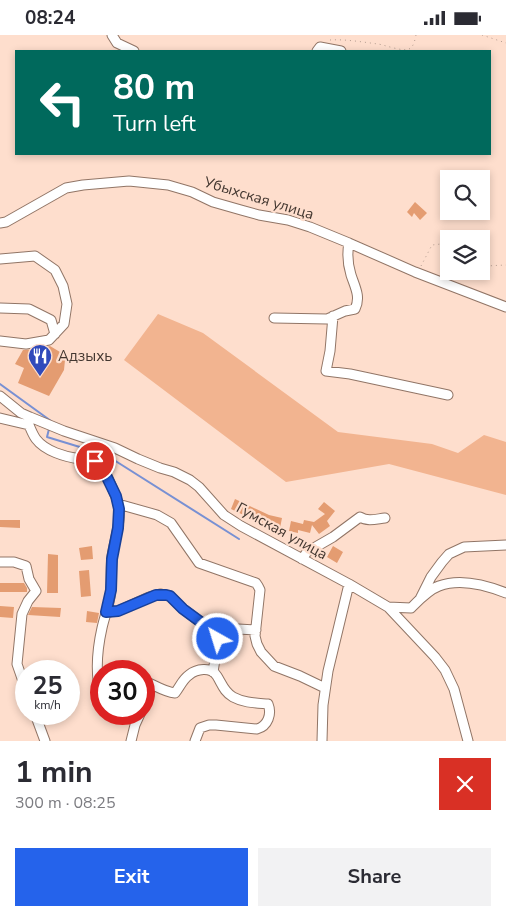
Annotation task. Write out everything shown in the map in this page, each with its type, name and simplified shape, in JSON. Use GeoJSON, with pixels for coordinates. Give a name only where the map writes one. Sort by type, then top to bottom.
{"type":"FeatureCollection","features":[{"type":"Feature","properties":{"kind":"street"},"geometry":{"type":"LineString","coordinates":[[112,35],[118,43],[132,50]]}},
{"type":"Feature","properties":{"kind":"street","name":"Убыхская улица"},"geometry":{"type":"LineString","coordinates":[[0,223],[6,222],[66,188],[129,181],[168,185],[240,210],[310,227],[415,272],[506,307]]}},
{"type":"Feature","properties":{"kind":"street"},"geometry":{"type":"LineString","coordinates":[[274,318],[327,319],[355,309],[358,304],[358,297],[348,262],[349,243]]}},
{"type":"Feature","properties":{"kind":"street"},"geometry":{"type":"LineString","coordinates":[[0,259],[35,256],[55,270],[63,286],[67,304],[64,324],[49,340],[26,344],[0,341]]}},
{"type":"Feature","properties":{"kind":"street"},"geometry":{"type":"LineString","coordinates":[[0,308],[28,309],[51,320],[54,334]]}},
{"type":"Feature","properties":{"kind":"street"},"geometry":{"type":"LineString","coordinates":[[333,316],[326,371],[350,374],[448,395]]}},
{"type":"Feature","properties":{"kind":"street","name":"Гумская улица"},"geometry":{"type":"LineString","coordinates":[[0,396],[21,413],[30,417],[72,434],[115,448],[190,480],[199,487],[224,515],[241,526],[388,607],[411,608]]}},
{"type":"Feature","properties":{"kind":"street"},"geometry":{"type":"LineString","coordinates":[[0,418],[29,425],[37,440],[53,451],[66,456],[99,463],[116,496],[119,520],[112,559],[111,590],[98,649],[98,660]]}},
{"type":"Feature","properties":{"kind":"street"},"geometry":{"type":"LineString","coordinates":[[118,504],[157,515],[167,520],[199,563],[256,583],[260,590],[256,630],[257,644],[261,652],[274,666],[325,688]]}},
{"type":"Feature","properties":{"kind":"street"},"geometry":{"type":"LineString","coordinates":[[302,559],[307,553],[360,517],[364,520],[385,518]]}},
{"type":"Feature","properties":{"kind":"street"},"geometry":{"type":"LineString","coordinates":[[420,600],[431,577],[449,554],[464,547],[506,545]]}},
{"type":"Feature","properties":{"kind":"street"},"geometry":{"type":"LineString","coordinates":[[0,562],[14,562],[26,566],[36,591],[28,601],[22,614],[17,660]]}},
{"type":"Feature","properties":{"kind":"street"},"geometry":{"type":"LineString","coordinates":[[402,623],[411,608],[438,586],[466,583],[506,593]]}},
{"type":"Feature","properties":{"kind":"street"},"geometry":{"type":"LineString","coordinates":[[322,741],[325,688],[349,584]]}},
{"type":"Feature","properties":{"kind":"street"},"geometry":{"type":"LineString","coordinates":[[106,612],[118,611],[156,595],[166,595],[170,596],[183,609],[202,623],[220,629],[256,630]]}},
{"type":"Feature","properties":{"kind":"street"},"geometry":{"type":"LineString","coordinates":[[388,607],[446,670],[458,702],[468,741]]}},
{"type":"Feature","properties":{"kind":"street"},"geometry":{"type":"LineString","coordinates":[[213,672],[220,629]]}},
{"type":"Feature","properties":{"kind":"street"},"geometry":{"type":"LineString","coordinates":[[155,686],[174,693],[187,676],[195,671],[208,670],[217,675],[222,687],[233,697],[248,702],[268,704],[270,707],[268,720],[258,729],[216,725],[204,726],[200,728],[195,741]]}},
{"type":"Feature","properties":{"kind":"street"},"geometry":{"type":"LineString","coordinates":[[39,725],[45,741]]}},
{"type":"Feature","properties":{"kind":"street"},"geometry":{"type":"LineString","coordinates":[[131,741],[135,725]]}},
{"type":"Feature","properties":{"kind":"path"},"geometry":{"type":"LineString","coordinates":[[318,49],[330,40],[338,40],[409,49],[412,47],[416,35]]}},
{"type":"Feature","properties":{"kind":"path"},"geometry":{"type":"LineString","coordinates":[[482,35],[506,43]]}},
{"type":"Feature","properties":{"kind":"path"},"geometry":{"type":"LineString","coordinates":[[415,272],[423,264],[432,245],[440,244]]}},
{"type":"Feature","properties":{"kind":"path"},"geometry":{"type":"LineString","coordinates":[[490,266],[506,265]]}},
{"type":"Feature","properties":{"kind":"shaded area"},"geometry":{"type":"Polygon","coordinates":[[[158,314],[203,333],[338,432],[432,444],[458,453],[484,435],[506,442],[506,495],[389,464],[286,482],[124,360],[158,314]]]}},
{"type":"Feature","properties":{"kind":"building"},"geometry":{"type":"Polygon","coordinates":[[[415,202],[427,213],[420,220],[414,213],[412,217],[407,212],[415,202]]]}},
{"type":"Feature","properties":{"kind":"building","name":"Адзыхь"},"geometry":{"type":"Polygon","coordinates":[[[50,346],[60,352],[65,360],[64,370],[49,396],[18,383],[24,368],[15,364],[23,350],[50,346]]]}},
{"type":"Feature","properties":{"kind":"building"},"geometry":{"type":"Polygon","coordinates":[[[235,499],[269,515],[282,518],[280,528],[256,521],[231,509],[235,499]]]}},
{"type":"Feature","properties":{"kind":"building"},"geometry":{"type":"Polygon","coordinates":[[[324,502],[335,511],[327,521],[330,526],[319,534],[312,525],[310,533],[298,530],[298,533],[289,531],[291,521],[303,524],[304,520],[314,522],[325,514],[318,509],[324,502]]]}},
{"type":"Feature","properties":{"kind":"building"},"geometry":{"type":"Polygon","coordinates":[[[0,520],[20,520],[20,528],[0,527],[0,520]]]}},
{"type":"Feature","properties":{"kind":"building"},"geometry":{"type":"Polygon","coordinates":[[[92,546],[93,559],[81,560],[79,548],[92,546]]]}},
{"type":"Feature","properties":{"kind":"building"},"geometry":{"type":"Polygon","coordinates":[[[333,546],[343,552],[337,563],[327,557],[333,546]]]}},
{"type":"Feature","properties":{"kind":"building"},"geometry":{"type":"Polygon","coordinates":[[[48,554],[58,555],[58,593],[47,593],[48,554]]]}},
{"type":"Feature","properties":{"kind":"building"},"geometry":{"type":"Polygon","coordinates":[[[89,570],[91,596],[81,597],[79,571],[89,570]]]}},
{"type":"Feature","properties":{"kind":"building"},"geometry":{"type":"Polygon","coordinates":[[[0,583],[24,583],[27,592],[0,592],[0,583]]]}},
{"type":"Feature","properties":{"kind":"building"},"geometry":{"type":"Polygon","coordinates":[[[0,606],[14,607],[13,618],[0,617],[0,606]]]}},
{"type":"Feature","properties":{"kind":"building"},"geometry":{"type":"Polygon","coordinates":[[[32,607],[61,608],[60,617],[28,615],[32,607]]]}},
{"type":"Feature","properties":{"kind":"building"},"geometry":{"type":"Polygon","coordinates":[[[87,611],[99,613],[97,623],[86,622],[87,611]]]}},
{"type":"Feature","properties":{"kind":"waterway"},"geometry":{"type":"LineString","coordinates":[[0,384],[51,422]]}},
{"type":"Feature","properties":{"kind":"waterway"},"geometry":{"type":"LineString","coordinates":[[49,429],[47,437],[106,455],[239,539]]}},
{"type":"Feature","properties":{"kind":"place","name":"Адзыхь"},"geometry":{"type":"Point","coordinates":[40,377]}},
{"type":"Feature","properties":{"kind":"route"},"geometry":{"type":"LineString","coordinates":[[95,461],[102,467],[116,496],[119,509],[118,528],[112,559],[111,590],[106,612],[118,611],[156,595],[166,595],[170,596],[183,609],[202,623],[220,629],[218,639]]}}]}
